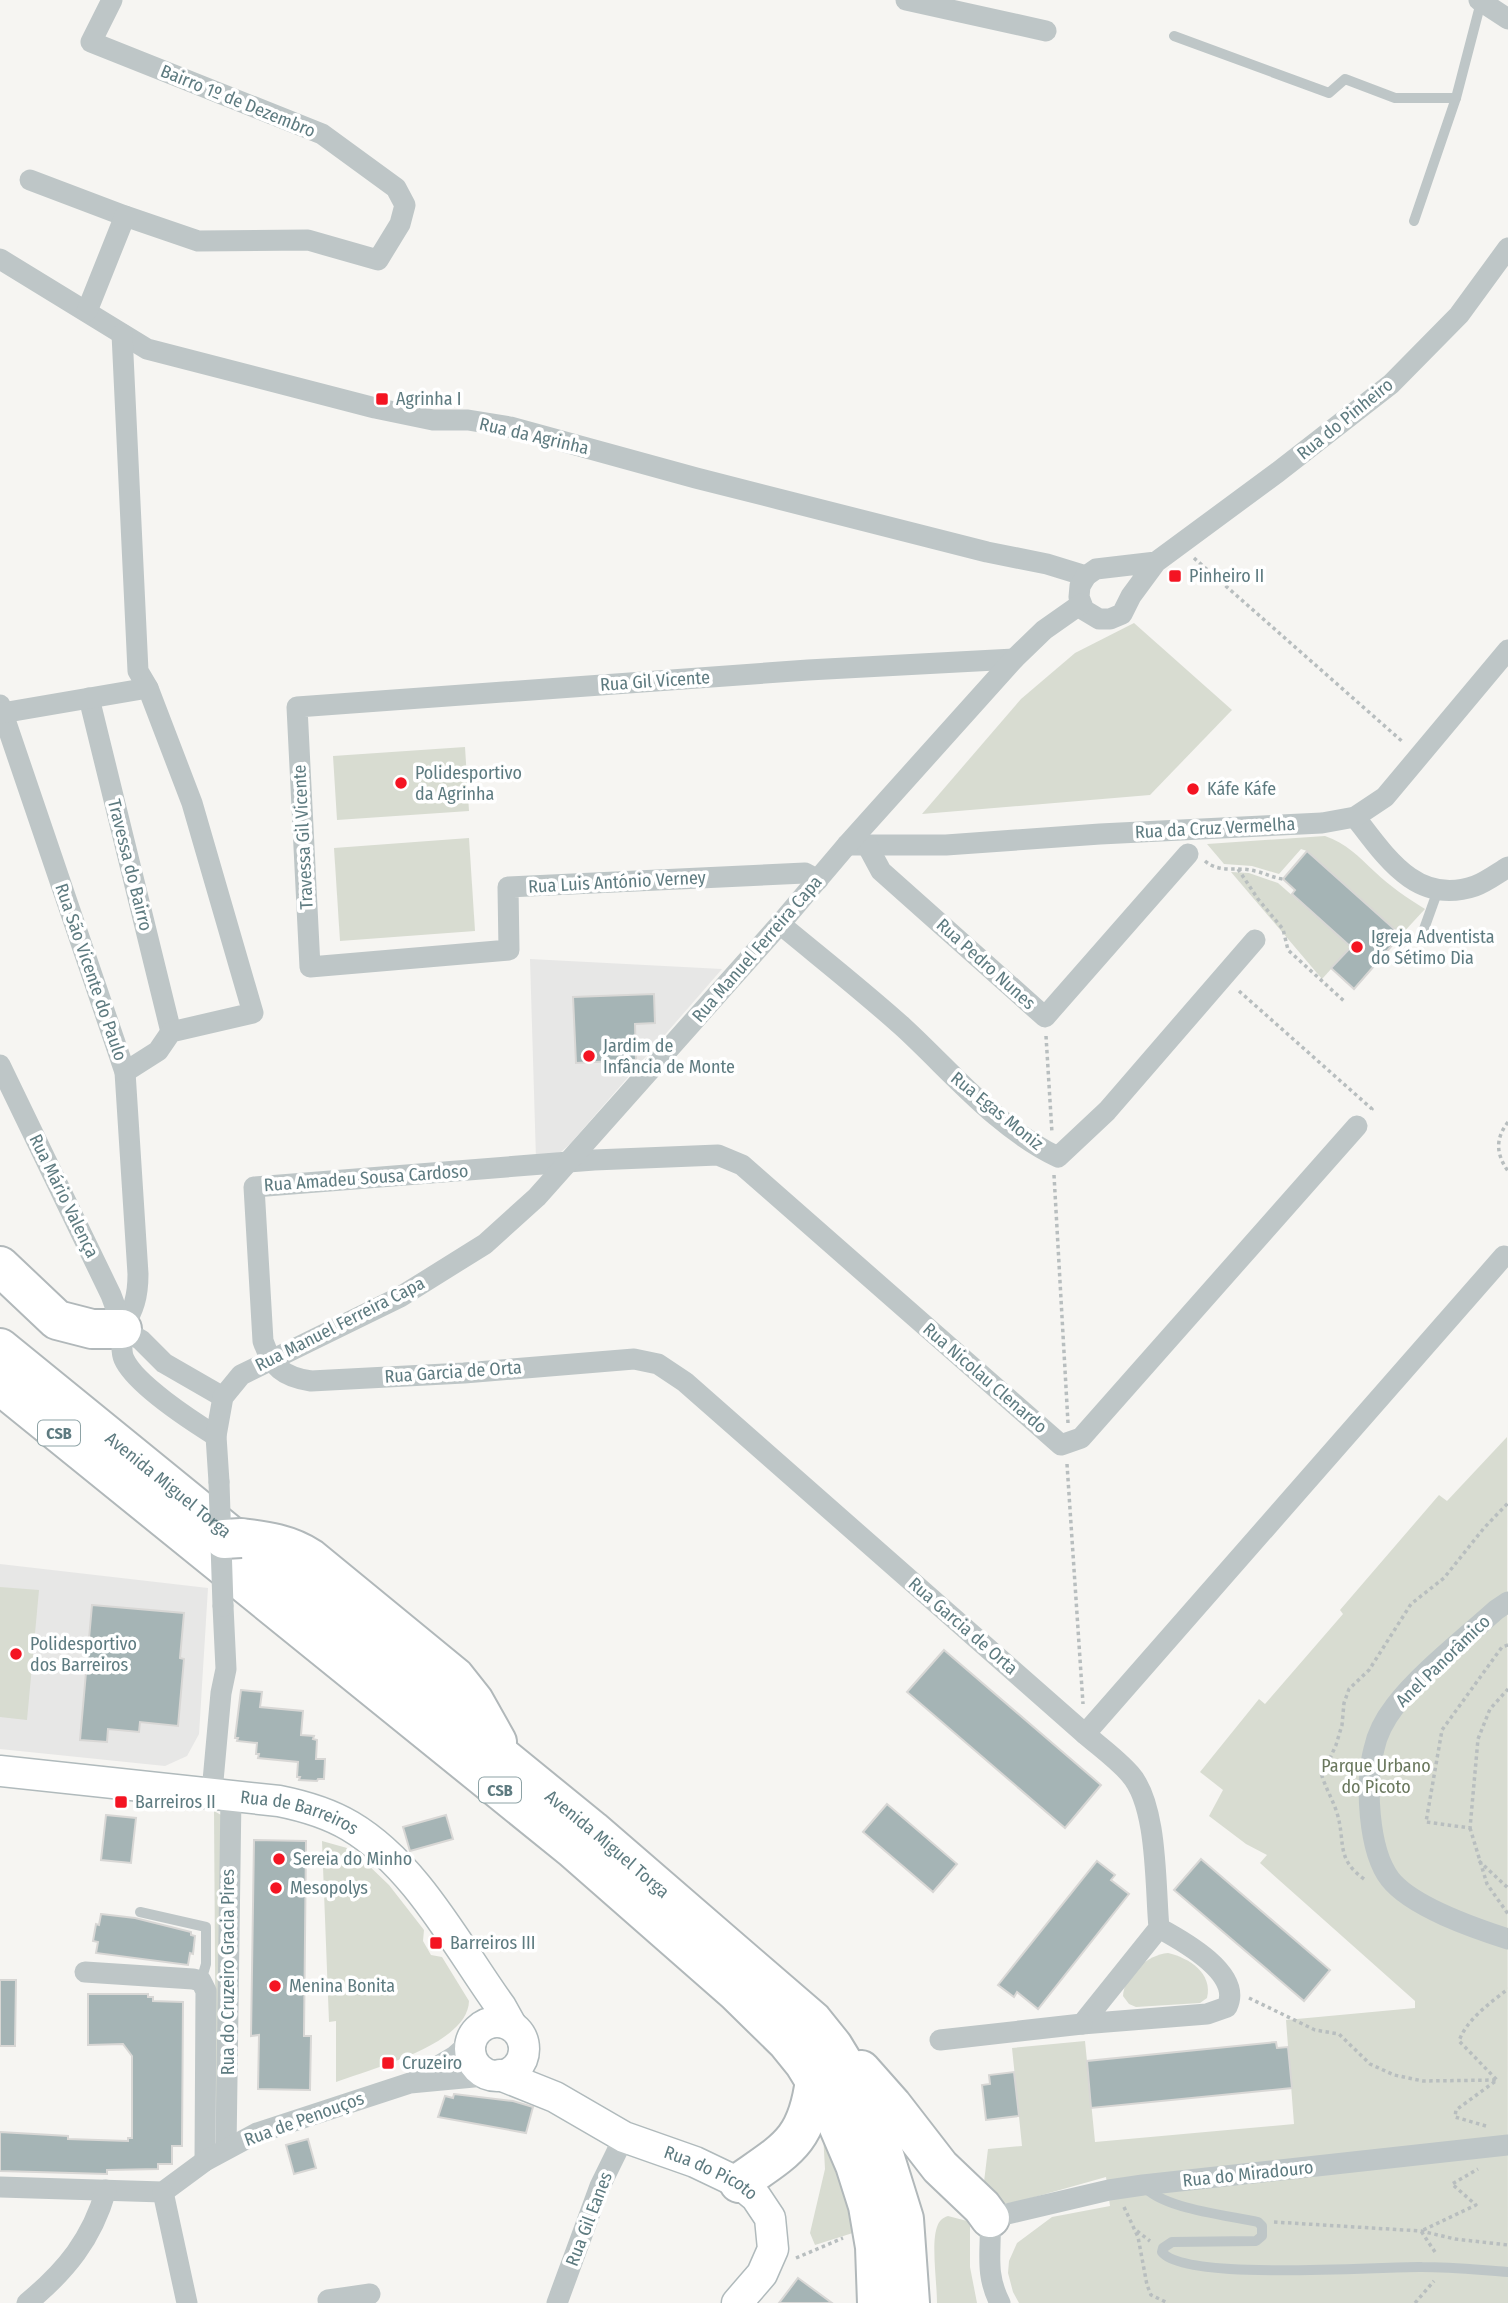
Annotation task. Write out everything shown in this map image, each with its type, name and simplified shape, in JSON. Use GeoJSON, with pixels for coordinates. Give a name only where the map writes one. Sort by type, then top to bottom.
{"type":"FeatureCollection","features":[{"type":"Feature","properties":{"kind":"highway"},"geometry":{"type":"LineString","coordinates":[[0,1266],[57,1320],[92,1329],[122,1329]]}},
{"type":"Feature","properties":{"kind":"highway","name":"Avenida Miguel Torga"},"geometry":{"type":"LineString","coordinates":[[0,1348],[592,1830],[813,2021],[834,2046],[855,2084],[881,2145],[904,2219],[910,2303]]}},
{"type":"Feature","properties":{"kind":"highway","name":"Avenida Miguel Torga"},"geometry":{"type":"LineString","coordinates":[[0,1385],[610,1881],[762,2016],[787,2042],[815,2080],[839,2125],[855,2165],[868,2206],[875,2247],[877,2303]]}},
{"type":"Feature","properties":{"kind":"highway"},"geometry":{"type":"LineString","coordinates":[[0,1409],[64,1458],[111,1475]]}},
{"type":"Feature","properties":{"kind":"highway"},"geometry":{"type":"LineString","coordinates":[[229,1539],[265,1541],[299,1551],[438,1661],[474,1701],[505,1759]]}},
{"type":"Feature","properties":{"kind":"highway"},"geometry":{"type":"LineString","coordinates":[[834,2046],[892,2105],[940,2167],[981,2208]]}},
{"type":"Feature","properties":{"kind":"highway"},"geometry":{"type":"LineString","coordinates":[[739,2183],[782,2153],[796,2139],[812,2102],[815,2080]]}},
{"type":"Feature","properties":{"kind":"highway"},"geometry":{"type":"LineString","coordinates":[[908,2248],[916,2225],[933,2202],[942,2196],[954,2194],[981,2208]]}},
{"type":"Feature","properties":{"kind":"street","name":"Bairro 1º de Dezembro"},"geometry":{"type":"LineString","coordinates":[[112,0],[91,42],[321,134],[396,188],[405,205],[400,224],[378,260],[308,240],[198,241],[125,216]]}},
{"type":"Feature","properties":{"kind":"street"},"geometry":{"type":"LineString","coordinates":[[906,0],[1046,31]]}},
{"type":"Feature","properties":{"kind":"street"},"geometry":{"type":"LineString","coordinates":[[1480,1],[1508,19]]}},
{"type":"Feature","properties":{"kind":"street"},"geometry":{"type":"LineString","coordinates":[[30,180],[125,216],[87,312]]}},
{"type":"Feature","properties":{"kind":"street","name":"Rua do Pinheiro"},"geometry":{"type":"LineString","coordinates":[[1081,604],[1091,616],[1099,620],[1110,620],[1122,614],[1131,596],[1156,562],[1391,384],[1459,315],[1508,248]]}},
{"type":"Feature","properties":{"kind":"street","name":"Rua da Agrinha"},"geometry":{"type":"LineString","coordinates":[[0,258],[147,349],[375,408],[433,420],[468,420],[510,427],[696,478],[987,552],[1047,564],[1086,576]]}},
{"type":"Feature","properties":{"kind":"street"},"geometry":{"type":"LineString","coordinates":[[122,334],[138,671],[148,688],[192,803],[253,1013],[172,1032],[158,1051],[125,1072]]}},
{"type":"Feature","properties":{"kind":"street","name":"Rua do Pinheiro"},"geometry":{"type":"LineString","coordinates":[[1086,576],[1096,569],[1156,562]]}},
{"type":"Feature","properties":{"kind":"street"},"geometry":{"type":"LineString","coordinates":[[1110,568],[1125,577],[1131,596]]}},
{"type":"Feature","properties":{"kind":"street"},"geometry":{"type":"LineString","coordinates":[[1081,604],[1080,586],[1086,576]]}},
{"type":"Feature","properties":{"kind":"street","name":"Rua Manuel Ferreira Capa"},"geometry":{"type":"LineString","coordinates":[[223,1397],[241,1375],[400,1297],[485,1244],[537,1197],[818,880],[857,845],[1014,659],[1044,630],[1081,604]]}},
{"type":"Feature","properties":{"kind":"street","name":"Rua da Cruz Vermelha"},"geometry":{"type":"LineString","coordinates":[[857,845],[946,845],[1322,822],[1355,817],[1385,797],[1508,650]]}},
{"type":"Feature","properties":{"kind":"street","name":"Rua Gil Vicente"},"geometry":{"type":"LineString","coordinates":[[297,707],[808,670],[1014,659]]}},
{"type":"Feature","properties":{"kind":"street"},"geometry":{"type":"LineString","coordinates":[[1,709],[148,688]]}},
{"type":"Feature","properties":{"kind":"street","name":"Travessa do Bairro"},"geometry":{"type":"LineString","coordinates":[[89,698],[172,1032]]}},
{"type":"Feature","properties":{"kind":"street","name":"Travessa Gil Vicente"},"geometry":{"type":"LineString","coordinates":[[297,707],[310,967]]}},
{"type":"Feature","properties":{"kind":"street","name":"Rua São Vicente do Paulo"},"geometry":{"type":"LineString","coordinates":[[1,709],[125,1072],[138,1295],[133,1311],[122,1329]]}},
{"type":"Feature","properties":{"kind":"street"},"geometry":{"type":"LineString","coordinates":[[1355,817],[1378,849],[1409,878],[1442,892],[1476,886],[1508,867]]}},
{"type":"Feature","properties":{"kind":"street","name":"Rua Pedro Nunes"},"geometry":{"type":"LineString","coordinates":[[857,845],[881,871],[1045,1017],[1193,855]]}},
{"type":"Feature","properties":{"kind":"street","name":"Rua Luis António Verney"},"geometry":{"type":"LineString","coordinates":[[310,967],[509,950],[508,887],[805,873],[818,880]]}},
{"type":"Feature","properties":{"kind":"street","name":"Rua Egas Moniz"},"geometry":{"type":"LineString","coordinates":[[780,924],[902,1027],[973,1095],[1032,1145],[1058,1157],[1107,1111],[1255,940]]}},
{"type":"Feature","properties":{"kind":"street","name":"Rua Mário Valença"},"geometry":{"type":"LineString","coordinates":[[0,1065],[111,1295],[122,1329],[122,1356],[130,1370],[189,1418],[216,1436]]}},
{"type":"Feature","properties":{"kind":"street"},"geometry":{"type":"LineString","coordinates":[[1066,1444],[1081,1438],[1357,1126]]}},
{"type":"Feature","properties":{"kind":"street","name":"Rua Nicolau Clenardo"},"geometry":{"type":"LineString","coordinates":[[569,1162],[718,1155],[742,1165],[1066,1444]]}},
{"type":"Feature","properties":{"kind":"street","name":"Rua Amadeu Sousa Cardoso"},"geometry":{"type":"LineString","coordinates":[[270,1362],[263,1341],[254,1186],[569,1162]]}},
{"type":"Feature","properties":{"kind":"street"},"geometry":{"type":"LineString","coordinates":[[1085,1734],[1504,1256]]}},
{"type":"Feature","properties":{"kind":"street"},"geometry":{"type":"LineString","coordinates":[[122,1329],[141,1340],[164,1363],[223,1397],[216,1436],[219,1482],[229,1539],[223,1605],[226,1669],[221,1693],[221,1794]]}},
{"type":"Feature","properties":{"kind":"street","name":"Rua Garcia de Orta"},"geometry":{"type":"LineString","coordinates":[[270,1362],[294,1378],[311,1381],[464,1373],[634,1359],[658,1364],[685,1382],[1131,1775],[1144,1797],[1150,1821],[1158,1928]]}},
{"type":"Feature","properties":{"kind":"street","name":"Anel Panorâmico"},"geometry":{"type":"LineString","coordinates":[[1508,1602],[1396,1704],[1383,1724],[1369,1773],[1374,1841],[1390,1879],[1405,1892],[1448,1918],[1508,1939]]}},
{"type":"Feature","properties":{"kind":"street","name":"Rua de Barreiros"},"geometry":{"type":"LineString","coordinates":[[0,1771],[221,1794],[309,1807],[350,1826],[385,1853],[424,1895],[483,1982],[498,2035]]}},
{"type":"Feature","properties":{"kind":"street","name":"Rua do Cruzeiro Gracia Pires"},"geometry":{"type":"LineString","coordinates":[[221,1794],[226,2149]]}},
{"type":"Feature","properties":{"kind":"street"},"geometry":{"type":"LineString","coordinates":[[940,2040],[1082,2024],[1207,2014],[1227,2007],[1231,1999],[1231,1989],[1199,1953],[1158,1928],[1082,2024]]}},
{"type":"Feature","properties":{"kind":"street"},"geometry":{"type":"LineString","coordinates":[[85,1972],[201,1981],[206,1990],[205,2161]]}},
{"type":"Feature","properties":{"kind":"street"},"geometry":{"type":"LineString","coordinates":[[497,2075],[511,2072],[517,2067],[498,2035]]}},
{"type":"Feature","properties":{"kind":"street","name":"Rua de Penouços"},"geometry":{"type":"LineString","coordinates":[[163,2192],[205,2161],[257,2133],[410,2082],[498,2035]]}},
{"type":"Feature","properties":{"kind":"street","name":"Rua do Picoto"},"geometry":{"type":"LineString","coordinates":[[555,2097],[498,2035],[470,2055],[479,2070],[555,2097],[624,2137],[695,2161],[739,2183],[756,2197],[770,2218],[774,2249],[762,2274],[737,2303]]}},
{"type":"Feature","properties":{"kind":"street","name":"Rua de Penouços"},"geometry":{"type":"LineString","coordinates":[[410,2082],[497,2075]]}},
{"type":"Feature","properties":{"kind":"street","name":"Rua do Miradouro"},"geometry":{"type":"LineString","coordinates":[[981,2208],[1502,2136]]}},
{"type":"Feature","properties":{"kind":"street","name":"Rua Gil Eanes"},"geometry":{"type":"LineString","coordinates":[[558,2303],[600,2186],[624,2137]]}},
{"type":"Feature","properties":{"kind":"street"},"geometry":{"type":"LineString","coordinates":[[0,2187],[163,2192],[187,2303]]}},
{"type":"Feature","properties":{"kind":"street"},"geometry":{"type":"LineString","coordinates":[[27,2303],[51,2284],[84,2243],[100,2211],[106,2190]]}},
{"type":"Feature","properties":{"kind":"street"},"geometry":{"type":"LineString","coordinates":[[981,2208],[989,2272],[1000,2303]]}},
{"type":"Feature","properties":{"kind":"street"},"geometry":{"type":"LineString","coordinates":[[329,2303],[328,2300],[370,2294]]}},
{"type":"Feature","properties":{"kind":"lane"},"geometry":{"type":"LineString","coordinates":[[1414,220],[1455,98],[1480,1]]}},
{"type":"Feature","properties":{"kind":"lane"},"geometry":{"type":"LineString","coordinates":[[1174,36],[1329,93],[1345,79],[1395,98],[1455,98]]}},
{"type":"Feature","properties":{"kind":"lane"},"geometry":{"type":"LineString","coordinates":[[1424,929],[1438,890]]}},
{"type":"Feature","properties":{"kind":"lane"},"geometry":{"type":"LineString","coordinates":[[140,1912],[206,1927],[206,1964],[201,1981]]}},
{"type":"Feature","properties":{"kind":"lane"},"geometry":{"type":"LineString","coordinates":[[1143,2185],[1148,2192],[1169,2203],[1258,2222],[1263,2231],[1256,2241],[1172,2242],[1163,2248],[1162,2252],[1171,2259],[1245,2269],[1293,2271],[1375,2267],[1508,2272]]}},
{"type":"Feature","properties":{"kind":"path"},"geometry":{"type":"LineString","coordinates":[[1179,545],[1419,756]]}},
{"type":"Feature","properties":{"kind":"path"},"geometry":{"type":"LineString","coordinates":[[1193,855],[1212,867],[1255,870],[1283,879]]}},
{"type":"Feature","properties":{"kind":"path"},"geometry":{"type":"LineString","coordinates":[[1238,869],[1283,929],[1288,950],[1344,1001]]}},
{"type":"Feature","properties":{"kind":"path"},"geometry":{"type":"LineString","coordinates":[[1223,978],[1373,1109],[1357,1126]]}},
{"type":"Feature","properties":{"kind":"path"},"geometry":{"type":"LineString","coordinates":[[1045,1017],[1066,1444],[1085,1734]]}},
{"type":"Feature","properties":{"kind":"path"},"geometry":{"type":"LineString","coordinates":[[1508,1122],[1498,1143],[1499,1159],[1508,1171]]}},
{"type":"Feature","properties":{"kind":"path"},"geometry":{"type":"LineString","coordinates":[[1470,1828],[1426,1822],[1442,1730],[1502,1647],[1508,1645]]}},
{"type":"Feature","properties":{"kind":"path"},"geometry":{"type":"LineString","coordinates":[[1508,1689],[1490,1709],[1478,1739],[1470,1828],[1486,1884],[1508,1914]]}},
{"type":"Feature","properties":{"kind":"path"},"geometry":{"type":"LineString","coordinates":[[1478,1859],[1508,1888]]}},
{"type":"Feature","properties":{"kind":"path"},"geometry":{"type":"LineString","coordinates":[[1231,1989],[1315,2030],[1339,2034],[1370,2064],[1394,2075],[1423,2081],[1497,2080]]}},
{"type":"Feature","properties":{"kind":"path"},"geometry":{"type":"LineString","coordinates":[[1497,2080],[1459,2041],[1462,2032],[1489,2003],[1508,1989]]}},
{"type":"Feature","properties":{"kind":"path"},"geometry":{"type":"LineString","coordinates":[[1497,2080],[1456,2110],[1455,2117],[1502,2136]]}},
{"type":"Feature","properties":{"kind":"path"},"geometry":{"type":"LineString","coordinates":[[1421,2231],[1476,2205],[1452,2185],[1487,2164]]}},
{"type":"Feature","properties":{"kind":"path"},"geometry":{"type":"LineString","coordinates":[[1119,2188],[1141,2250],[1151,2295],[1168,2303]]}},
{"type":"Feature","properties":{"kind":"path"},"geometry":{"type":"LineString","coordinates":[[1258,2222],[1421,2231],[1455,2239],[1508,2245]]}},
{"type":"Feature","properties":{"kind":"path"},"geometry":{"type":"LineString","coordinates":[[1134,2227],[1141,2235],[1163,2248]]}},
{"type":"Feature","properties":{"kind":"path"},"geometry":{"type":"LineString","coordinates":[[1415,2303],[1446,2268],[1421,2231]]}},
{"type":"Feature","properties":{"kind":"path"},"geometry":{"type":"LineString","coordinates":[[796,2258],[851,2235]]}},
{"type":"Feature","properties":{"kind":"shaded area","name":"Jardim de Infância de Monte"},"geometry":{"type":"Polygon","coordinates":[[[530,959],[722,969],[570,1144],[561,1152],[536,1159],[530,959]]]}},
{"type":"Feature","properties":{"kind":"shaded area"},"geometry":{"type":"Polygon","coordinates":[[[0,1564],[208,1588],[199,1734],[187,1756],[165,1766],[0,1749],[0,1564]]]}},
{"type":"Feature","properties":{"kind":"green space"},"geometry":{"type":"Polygon","coordinates":[[[1134,623],[1232,710],[1150,795],[922,814],[1021,699],[1075,653],[1134,623]]]}},
{"type":"Feature","properties":{"kind":"green space","name":"Polidesportivo da Agrinha"},"geometry":{"type":"Polygon","coordinates":[[[465,747],[469,811],[337,820],[333,756],[465,747]]]}},
{"type":"Feature","properties":{"kind":"green space"},"geometry":{"type":"Polygon","coordinates":[[[1325,836],[1346,847],[1393,887],[1425,909],[1401,935],[1307,851],[1301,849],[1279,874],[1252,866],[1224,864],[1207,844],[1325,836]]]}},
{"type":"Feature","properties":{"kind":"green space","name":"Polidesportivo da Agrinha"},"geometry":{"type":"Polygon","coordinates":[[[469,838],[475,931],[340,941],[334,848],[469,838]]]}},
{"type":"Feature","properties":{"kind":"green space"},"geometry":{"type":"Polygon","coordinates":[[[1231,872],[1249,873],[1278,883],[1351,947],[1322,979],[1231,872]]]}},
{"type":"Feature","properties":{"kind":"green space","name":"Parque Urbano do Picoto"},"geometry":{"type":"Polygon","coordinates":[[[1507,1437],[1508,2303],[1019,2303],[1008,2273],[1009,2261],[1017,2243],[1052,2217],[1110,2206],[1106,2177],[1017,2202],[1000,2204],[983,2190],[988,2149],[1022,2146],[1012,2048],[1085,2041],[1095,2142],[1294,2124],[1286,2020],[1415,2008],[1415,2001],[1260,1863],[1267,1855],[1246,1844],[1209,1816],[1223,1790],[1200,1772],[1259,1699],[1265,1704],[1343,1614],[1340,1610],[1439,1495],[1447,1501],[1507,1437]]]}},
{"type":"Feature","properties":{"kind":"green space","name":"Polidesportivo dos Barreiros"},"geometry":{"type":"Polygon","coordinates":[[[0,1587],[39,1590],[27,1720],[0,1717],[0,1587]]]}},
{"type":"Feature","properties":{"kind":"green space"},"geometry":{"type":"Polygon","coordinates":[[[214,1811],[221,1815],[218,2111],[216,2111],[214,1811]]]}},
{"type":"Feature","properties":{"kind":"green space"},"geometry":{"type":"Polygon","coordinates":[[[322,1841],[347,1848],[389,1885],[424,1930],[423,1941],[431,1955],[442,1957],[469,2001],[464,2017],[453,2030],[435,2043],[393,2062],[336,2082],[336,2021],[329,2022],[322,1841]]]}},
{"type":"Feature","properties":{"kind":"green space"},"geometry":{"type":"Polygon","coordinates":[[[1168,1953],[1198,1968],[1206,1981],[1207,1998],[1200,2003],[1136,2007],[1129,2004],[1123,1996],[1124,1988],[1132,1974],[1145,1962],[1168,1953]]]}},
{"type":"Feature","properties":{"kind":"green space"},"geometry":{"type":"Polygon","coordinates":[[[823,2133],[859,2231],[815,2245],[810,2233],[825,2169],[823,2133]]]}},
{"type":"Feature","properties":{"kind":"green space"},"geometry":{"type":"Polygon","coordinates":[[[948,2216],[967,2221],[970,2226],[970,2267],[977,2303],[937,2303],[935,2234],[940,2221],[948,2216]]]}},
{"type":"Feature","properties":{"kind":"building","name":"Igreja Adventista do Sétimo Dia"},"geometry":{"type":"Polygon","coordinates":[[[1307,851],[1401,935],[1354,989],[1331,968],[1351,947],[1292,894],[1295,890],[1283,879],[1307,851]]]}},
{"type":"Feature","properties":{"kind":"building"},"geometry":{"type":"Polygon","coordinates":[[[654,994],[655,1023],[635,1024],[636,1060],[576,1063],[573,997],[654,994]]]}},
{"type":"Feature","properties":{"kind":"building"},"geometry":{"type":"Polygon","coordinates":[[[92,1605],[184,1613],[180,1658],[184,1659],[178,1726],[140,1722],[139,1732],[108,1729],[107,1742],[80,1740],[92,1605]]]}},
{"type":"Feature","properties":{"kind":"building"},"geometry":{"type":"Polygon","coordinates":[[[944,1650],[1101,1785],[1065,1828],[907,1692],[944,1650]]]}},
{"type":"Feature","properties":{"kind":"building"},"geometry":{"type":"Polygon","coordinates":[[[241,1690],[262,1692],[260,1707],[303,1711],[301,1735],[314,1736],[313,1739],[317,1740],[316,1759],[325,1759],[324,1779],[299,1780],[298,1762],[258,1758],[257,1743],[237,1741],[238,1738],[235,1738],[241,1690]]]}},
{"type":"Feature","properties":{"kind":"building"},"geometry":{"type":"Polygon","coordinates":[[[887,1804],[957,1864],[933,1892],[863,1832],[887,1804]]]}},
{"type":"Feature","properties":{"kind":"building"},"geometry":{"type":"Polygon","coordinates":[[[106,1815],[136,1818],[131,1863],[101,1860],[106,1815]]]}},
{"type":"Feature","properties":{"kind":"building"},"geometry":{"type":"Polygon","coordinates":[[[446,1815],[453,1839],[410,1851],[403,1827],[446,1815]]]}},
{"type":"Feature","properties":{"kind":"building"},"geometry":{"type":"Polygon","coordinates":[[[254,1840],[306,1841],[304,2036],[311,2036],[310,2090],[258,2089],[259,2035],[251,2036],[254,1840]]]}},
{"type":"Feature","properties":{"kind":"building"},"geometry":{"type":"Polygon","coordinates":[[[1201,1859],[1330,1970],[1304,2001],[1174,1890],[1201,1859]]]}},
{"type":"Feature","properties":{"kind":"building"},"geometry":{"type":"Polygon","coordinates":[[[1097,1861],[1115,1875],[1111,1880],[1129,1894],[1038,2009],[1017,1992],[1014,1997],[998,1985],[1097,1861]]]}},
{"type":"Feature","properties":{"kind":"building"},"geometry":{"type":"Polygon","coordinates":[[[101,1914],[135,1918],[191,1932],[191,1935],[195,1936],[193,1954],[190,1953],[188,1965],[96,1953],[98,1942],[93,1941],[101,1914]]]}},
{"type":"Feature","properties":{"kind":"building"},"geometry":{"type":"Polygon","coordinates":[[[0,1980],[16,1980],[15,2046],[0,2046],[0,1980]]]}},
{"type":"Feature","properties":{"kind":"building"},"geometry":{"type":"Polygon","coordinates":[[[88,1994],[148,1994],[148,1997],[153,1997],[153,2001],[183,2002],[182,2146],[172,2146],[172,2164],[158,2164],[158,2169],[107,2170],[107,2174],[0,2171],[0,2132],[68,2136],[68,2139],[128,2141],[128,2138],[132,2138],[132,2056],[123,2044],[88,2045],[88,1994]]]}},
{"type":"Feature","properties":{"kind":"building"},"geometry":{"type":"Polygon","coordinates":[[[1276,2042],[1277,2048],[1288,2047],[1292,2088],[1091,2108],[1087,2061],[1276,2042]]]}},
{"type":"Feature","properties":{"kind":"building"},"geometry":{"type":"Polygon","coordinates":[[[1014,2072],[1019,2116],[986,2120],[982,2085],[990,2084],[989,2075],[1014,2072]]]}},
{"type":"Feature","properties":{"kind":"building"},"geometry":{"type":"Polygon","coordinates":[[[454,2094],[513,2101],[533,2107],[526,2133],[438,2117],[445,2096],[453,2098],[454,2094]]]}},
{"type":"Feature","properties":{"kind":"building"},"geometry":{"type":"Polygon","coordinates":[[[308,2139],[316,2168],[294,2174],[286,2145],[308,2139]]]}},
{"type":"Feature","properties":{"kind":"building"},"geometry":{"type":"Polygon","coordinates":[[[798,2278],[832,2303],[779,2303],[798,2278]]]}},
{"type":"Feature","properties":{"kind":"place","name":"Agrinha I"},"geometry":{"type":"Point","coordinates":[382,399]}},
{"type":"Feature","properties":{"kind":"place","name":"Pinheiro II"},"geometry":{"type":"Point","coordinates":[1175,576]}},
{"type":"Feature","properties":{"kind":"place","name":"Polidesportivo da Agrinha"},"geometry":{"type":"Point","coordinates":[401,783]}},
{"type":"Feature","properties":{"kind":"place","name":"Káfe Káfe"},"geometry":{"type":"Point","coordinates":[1193,789]}},
{"type":"Feature","properties":{"kind":"place","name":"Igreja Adventista do Sétimo Dia"},"geometry":{"type":"Point","coordinates":[1357,947]}},
{"type":"Feature","properties":{"kind":"place","name":"Jardim de Infância de Monte"},"geometry":{"type":"Point","coordinates":[589,1056]}},
{"type":"Feature","properties":{"kind":"place","name":"Polidesportivo dos Barreiros"},"geometry":{"type":"Point","coordinates":[16,1654]}},
{"type":"Feature","properties":{"kind":"place","name":"Barreiros II"},"geometry":{"type":"Point","coordinates":[121,1802]}},
{"type":"Feature","properties":{"kind":"place","name":"Sereia do Minho"},"geometry":{"type":"Point","coordinates":[279,1859]}},
{"type":"Feature","properties":{"kind":"place","name":"Mesopolys"},"geometry":{"type":"Point","coordinates":[276,1888]}},
{"type":"Feature","properties":{"kind":"place","name":"Barreiros III"},"geometry":{"type":"Point","coordinates":[436,1943]}},
{"type":"Feature","properties":{"kind":"place","name":"Menina Bonita"},"geometry":{"type":"Point","coordinates":[275,1986]}},
{"type":"Feature","properties":{"kind":"place","name":"Cruzeiro"},"geometry":{"type":"Point","coordinates":[388,2063]}}]}
